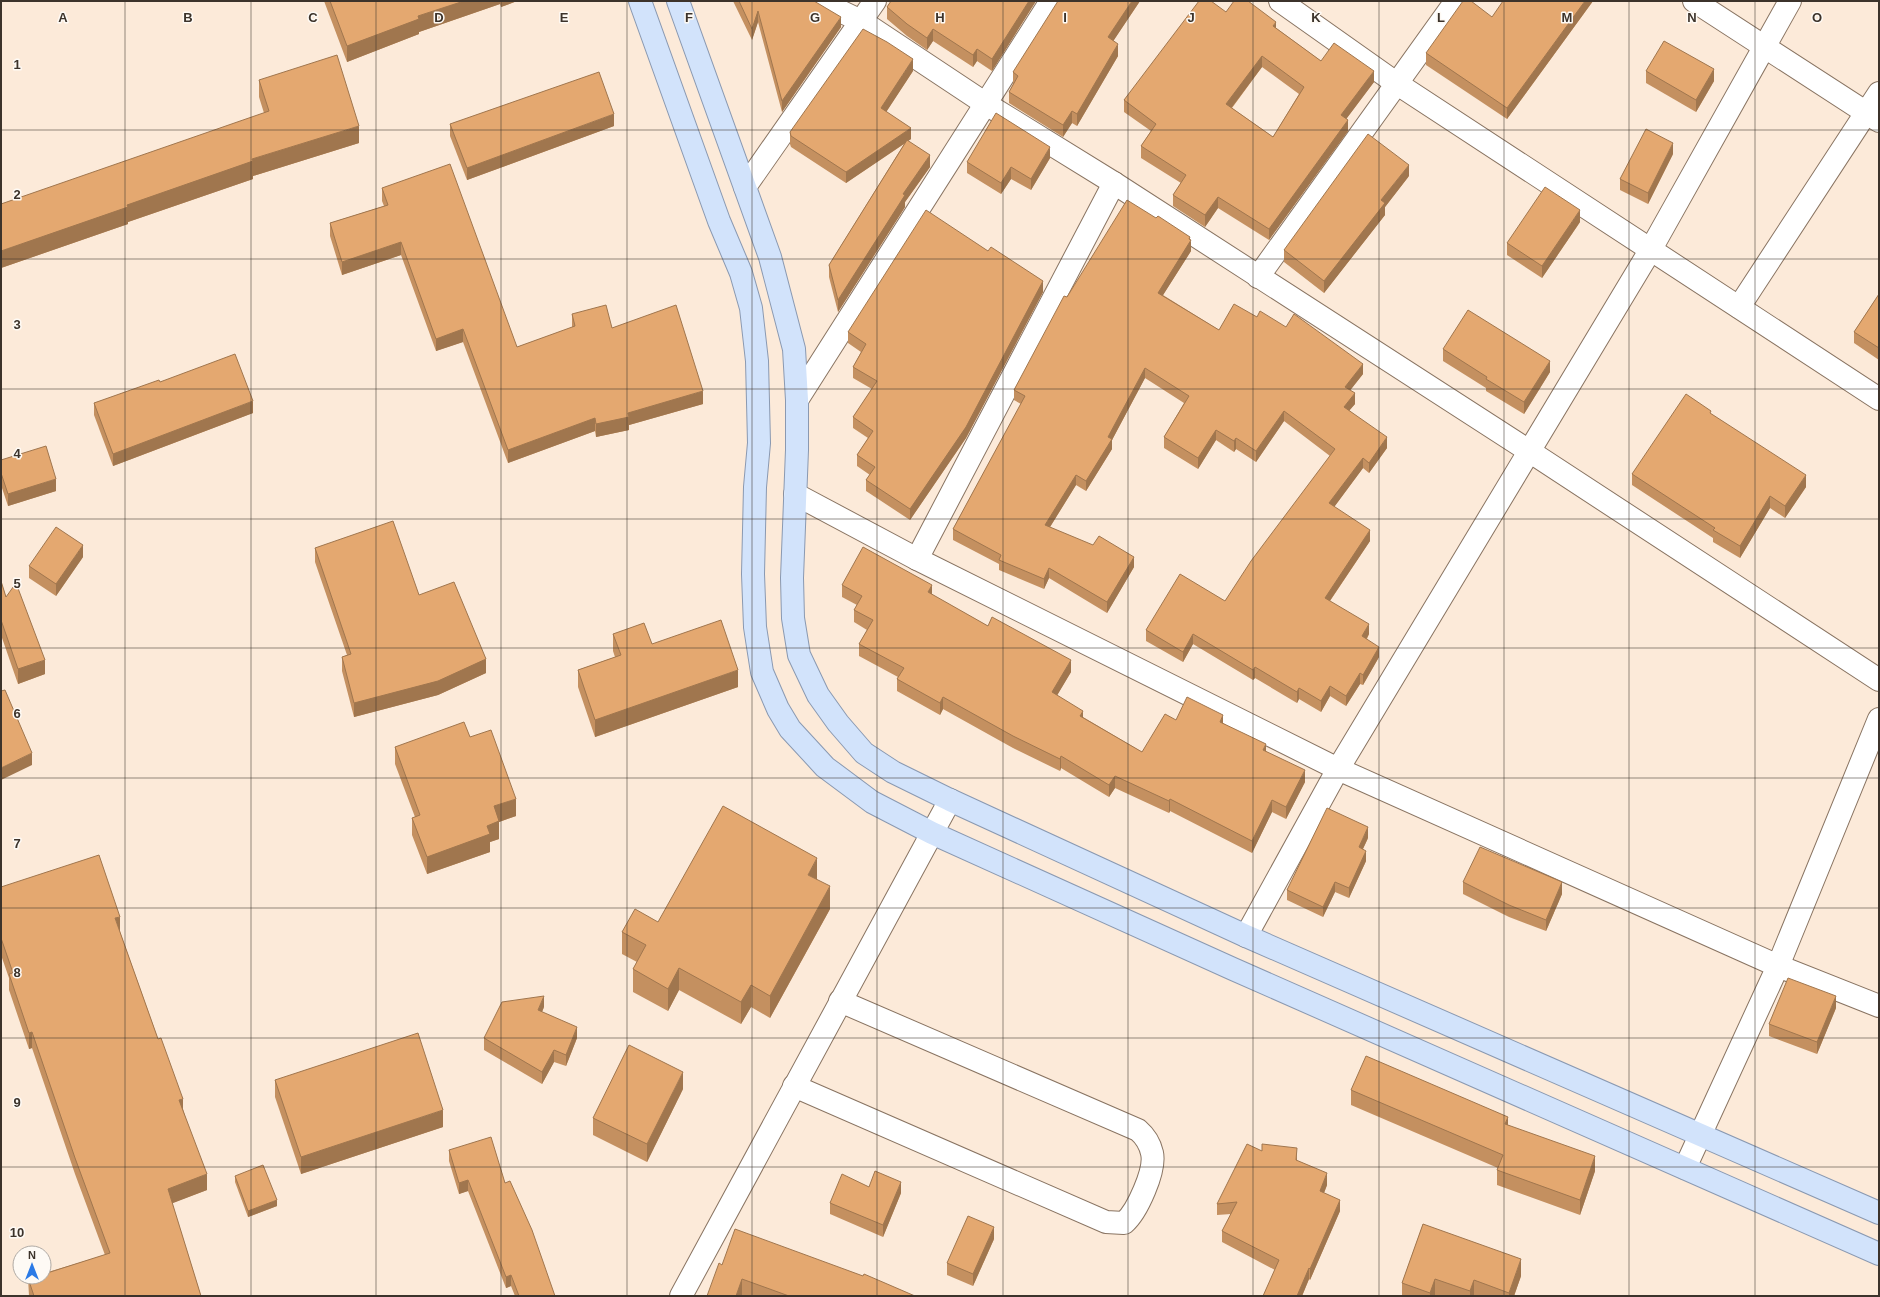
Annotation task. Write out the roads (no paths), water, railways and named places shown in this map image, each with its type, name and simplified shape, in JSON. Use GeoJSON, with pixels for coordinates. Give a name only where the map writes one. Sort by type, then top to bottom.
{"type":"FeatureCollection","features":[{"type":"Feature","properties":{"kind":"main road"},"geometry":{"type":"LineString","coordinates":[[640,1],[719,221],[741,273],[751,308],[757,361],[759,444],[753,574],[755,627],[762,672],[778,709],[790,729],[825,767],[872,802],[932,833],[1233,969],[1879,1254]]}},
{"type":"Feature","properties":{"kind":"main road"},"geometry":{"type":"LineString","coordinates":[[678,1],[770,257],[794,349],[797,400],[792,578],[793,618],[799,655],[818,695],[838,723],[864,753],[892,772],[950,800],[1246,936],[1879,1213]]}},
{"type":"Feature","properties":{"kind":"street"},"geometry":{"type":"LineString","coordinates":[[819,1],[861,21],[986,104],[1114,183],[1529,451],[1879,680]]}},
{"type":"Feature","properties":{"kind":"street"},"geometry":{"type":"LineString","coordinates":[[746,187],[875,1]]}},
{"type":"Feature","properties":{"kind":"street"},"geometry":{"type":"LineString","coordinates":[[797,400],[1051,1]]}},
{"type":"Feature","properties":{"kind":"street"},"geometry":{"type":"LineString","coordinates":[[1280,1],[1396,83],[1652,249],[1879,400]]}},
{"type":"Feature","properties":{"kind":"street"},"geometry":{"type":"LineString","coordinates":[[1258,277],[1456,1]]}},
{"type":"Feature","properties":{"kind":"street"},"geometry":{"type":"LineString","coordinates":[[1694,1],[1873,117]]}},
{"type":"Feature","properties":{"kind":"street"},"geometry":{"type":"LineString","coordinates":[[1246,936],[1338,769],[1652,249],[1790,1]]}},
{"type":"Feature","properties":{"kind":"street"},"geometry":{"type":"LineString","coordinates":[[1740,307],[1873,117],[1879,93]]}},
{"type":"Feature","properties":{"kind":"street"},"geometry":{"type":"LineString","coordinates":[[917,559],[1114,183]]}},
{"type":"Feature","properties":{"kind":"street"},"geometry":{"type":"LineString","coordinates":[[795,494],[917,559],[1338,769],[1778,966],[1879,1006]]}},
{"type":"Feature","properties":{"kind":"street"},"geometry":{"type":"LineString","coordinates":[[1685,1168],[1778,966],[1879,720]]}},
{"type":"Feature","properties":{"kind":"street"},"geometry":{"type":"LineString","coordinates":[[681,1296],[950,800]]}},
{"type":"Feature","properties":{"kind":"street"},"geometry":{"type":"LineString","coordinates":[[794,1086],[1106,1222],[1124,1223],[1134,1213],[1151,1169],[1153,1154],[1144,1135],[1138,1130],[840,1001]]}}]}
